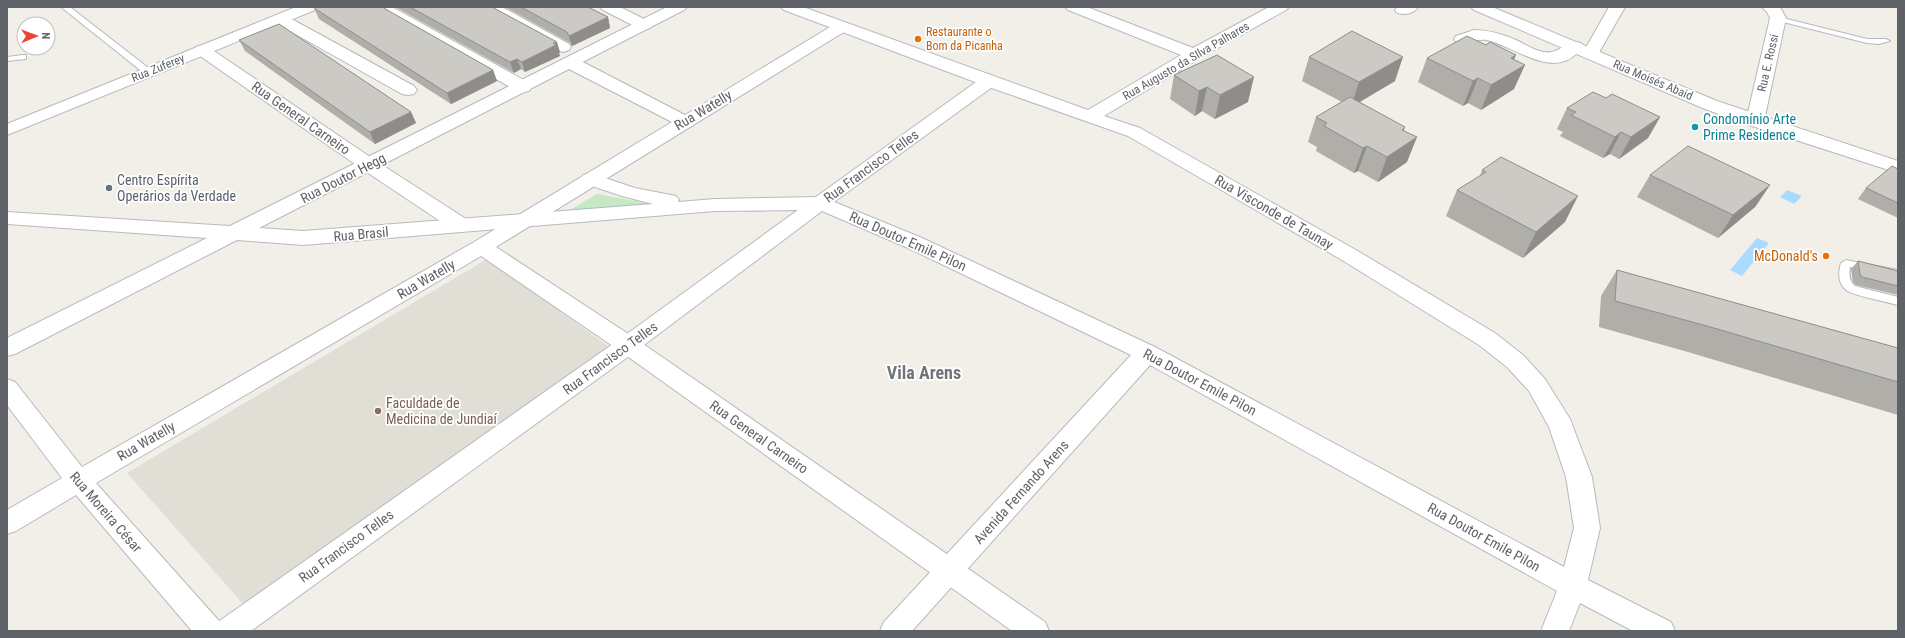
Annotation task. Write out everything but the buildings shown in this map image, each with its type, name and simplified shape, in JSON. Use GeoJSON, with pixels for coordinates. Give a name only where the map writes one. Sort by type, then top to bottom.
{"type":"FeatureCollection","features":[{"type":"Feature","properties":{"kind":"street","name":"Rua Zuferey"},"geometry":{"type":"LineString","coordinates":[[7,130],[310,7]]}},
{"type":"Feature","properties":{"kind":"street"},"geometry":{"type":"LineString","coordinates":[[381,7],[523,87]]}},
{"type":"Feature","properties":{"kind":"street"},"geometry":{"type":"LineString","coordinates":[[490,7],[567,55],[685,122]]}},
{"type":"Feature","properties":{"kind":"street"},"geometry":{"type":"LineString","coordinates":[[608,7],[644,24]]}},
{"type":"Feature","properties":{"kind":"street","name":"Rua Doutor Hegg"},"geometry":{"type":"LineString","coordinates":[[7,348],[523,87],[567,55],[644,24],[679,7]]}},
{"type":"Feature","properties":{"kind":"street","name":"Rua Visconde de Taunay"},"geometry":{"type":"LineString","coordinates":[[789,7],[989,81],[1134,132],[1168,150],[1349,255],[1487,339],[1515,361],[1537,385],[1561,426],[1578,476],[1586,528],[1573,586],[1555,631]]}},
{"type":"Feature","properties":{"kind":"street"},"geometry":{"type":"LineString","coordinates":[[1073,7],[1194,54]]}},
{"type":"Feature","properties":{"kind":"street","name":"Rua Augusto da SIlva Palhares"},"geometry":{"type":"LineString","coordinates":[[1091,116],[1194,54],[1281,7]]}},
{"type":"Feature","properties":{"kind":"street","name":"Rua Moisés Abaid"},"geometry":{"type":"LineString","coordinates":[[1479,7],[1575,46],[1712,105],[1755,121],[1898,167]]}},
{"type":"Feature","properties":{"kind":"street"},"geometry":{"type":"LineString","coordinates":[[1591,53],[1617,7]]}},
{"type":"Feature","properties":{"kind":"street","name":"Rua E. Rossi"},"geometry":{"type":"LineString","coordinates":[[1755,121],[1774,12]]}},
{"type":"Feature","properties":{"kind":"street"},"geometry":{"type":"LineString","coordinates":[[280,19],[408,90]]}},
{"type":"Feature","properties":{"kind":"street","name":"Rua Watelly"},"geometry":{"type":"LineString","coordinates":[[7,523],[78,480],[481,247],[841,27]]}},
{"type":"Feature","properties":{"kind":"street"},"geometry":{"type":"LineString","coordinates":[[1462,40],[1470,35],[1480,34],[1491,36],[1546,58],[1562,56],[1575,46]]}},
{"type":"Feature","properties":{"kind":"street","name":"Rua General Carneiro"},"geometry":{"type":"LineString","coordinates":[[202,50],[368,165],[459,224]]}},
{"type":"Feature","properties":{"kind":"street","name":"Rua Francisco Telles"},"geometry":{"type":"LineString","coordinates":[[228,631],[628,345],[820,203],[989,81]]}},
{"type":"Feature","properties":{"kind":"street"},"geometry":{"type":"LineString","coordinates":[[590,179],[620,191],[649,198],[716,205]]}},
{"type":"Feature","properties":{"kind":"street","name":"Rua Doutor Emile Pilon"},"geometry":{"type":"LineString","coordinates":[[716,205],[820,203],[915,243],[1147,353],[1573,586],[1661,631]]}},
{"type":"Feature","properties":{"kind":"street","name":"Rua Brasil"},"geometry":{"type":"LineString","coordinates":[[7,218],[232,235],[303,238],[459,224],[716,205]]}},
{"type":"Feature","properties":{"kind":"street","name":"Rua General Carneiro"},"geometry":{"type":"LineString","coordinates":[[481,247],[628,345],[1036,631]]}},
{"type":"Feature","properties":{"kind":"street","name":"Avenida Fernando Arens"},"geometry":{"type":"LineString","coordinates":[[894,631],[950,572],[1147,353]]}},
{"type":"Feature","properties":{"kind":"street","name":"Rua Moreira César"},"geometry":{"type":"LineString","coordinates":[[7,388],[78,480],[210,631]]}},
{"type":"Feature","properties":{"kind":"lane"},"geometry":{"type":"LineString","coordinates":[[65,7],[148,72]]}},
{"type":"Feature","properties":{"kind":"lane"},"geometry":{"type":"LineString","coordinates":[[1774,12],[1867,41],[1886,41]]}},
{"type":"Feature","properties":{"kind":"lane"},"geometry":{"type":"LineString","coordinates":[[7,59],[24,57]]}},
{"type":"Feature","properties":{"kind":"lane"},"geometry":{"type":"LineString","coordinates":[[1898,274],[1846,263],[1843,271],[1846,284],[1851,289],[1898,301]]}},
{"type":"Feature","properties":{"kind":"shaded area","name":"Faculdade de Medicina de Jundiaí"},"geometry":{"type":"Polygon","coordinates":[[[487,259],[612,349],[245,606],[127,473],[487,259]]]}},
{"type":"Feature","properties":{"kind":"green space"},"geometry":{"type":"Polygon","coordinates":[[[597,194],[656,205],[563,214],[597,194]]]}},
{"type":"Feature","properties":{"kind":"water"},"geometry":{"type":"Polygon","coordinates":[[[1787,190],[1802,196],[1794,204],[1780,197],[1787,190]]]}},
{"type":"Feature","properties":{"kind":"water"},"geometry":{"type":"Polygon","coordinates":[[[1757,238],[1769,243],[1742,276],[1730,270],[1757,238]]]}},
{"type":"Feature","properties":{"kind":"place","name":"Restaurante o Bom da Picanha"},"geometry":{"type":"Point","coordinates":[918,39]}},
{"type":"Feature","properties":{"kind":"place","name":"Condomínio Arte Prime Residence"},"geometry":{"type":"Point","coordinates":[1695,127]}},
{"type":"Feature","properties":{"kind":"place","name":"Centro Espírita Operários da Verdade"},"geometry":{"type":"Point","coordinates":[109,188]}},
{"type":"Feature","properties":{"kind":"place","name":"McDonald's"},"geometry":{"type":"Point","coordinates":[1826,256]}},
{"type":"Feature","properties":{"kind":"place","name":"Faculdade de Medicina de Jundiaí"},"geometry":{"type":"Point","coordinates":[378,411]}},
{"type":"Feature","properties":{"kind":"district","name":"Vila Arens"},"geometry":{"type":"Point","coordinates":[924,373]}}]}
